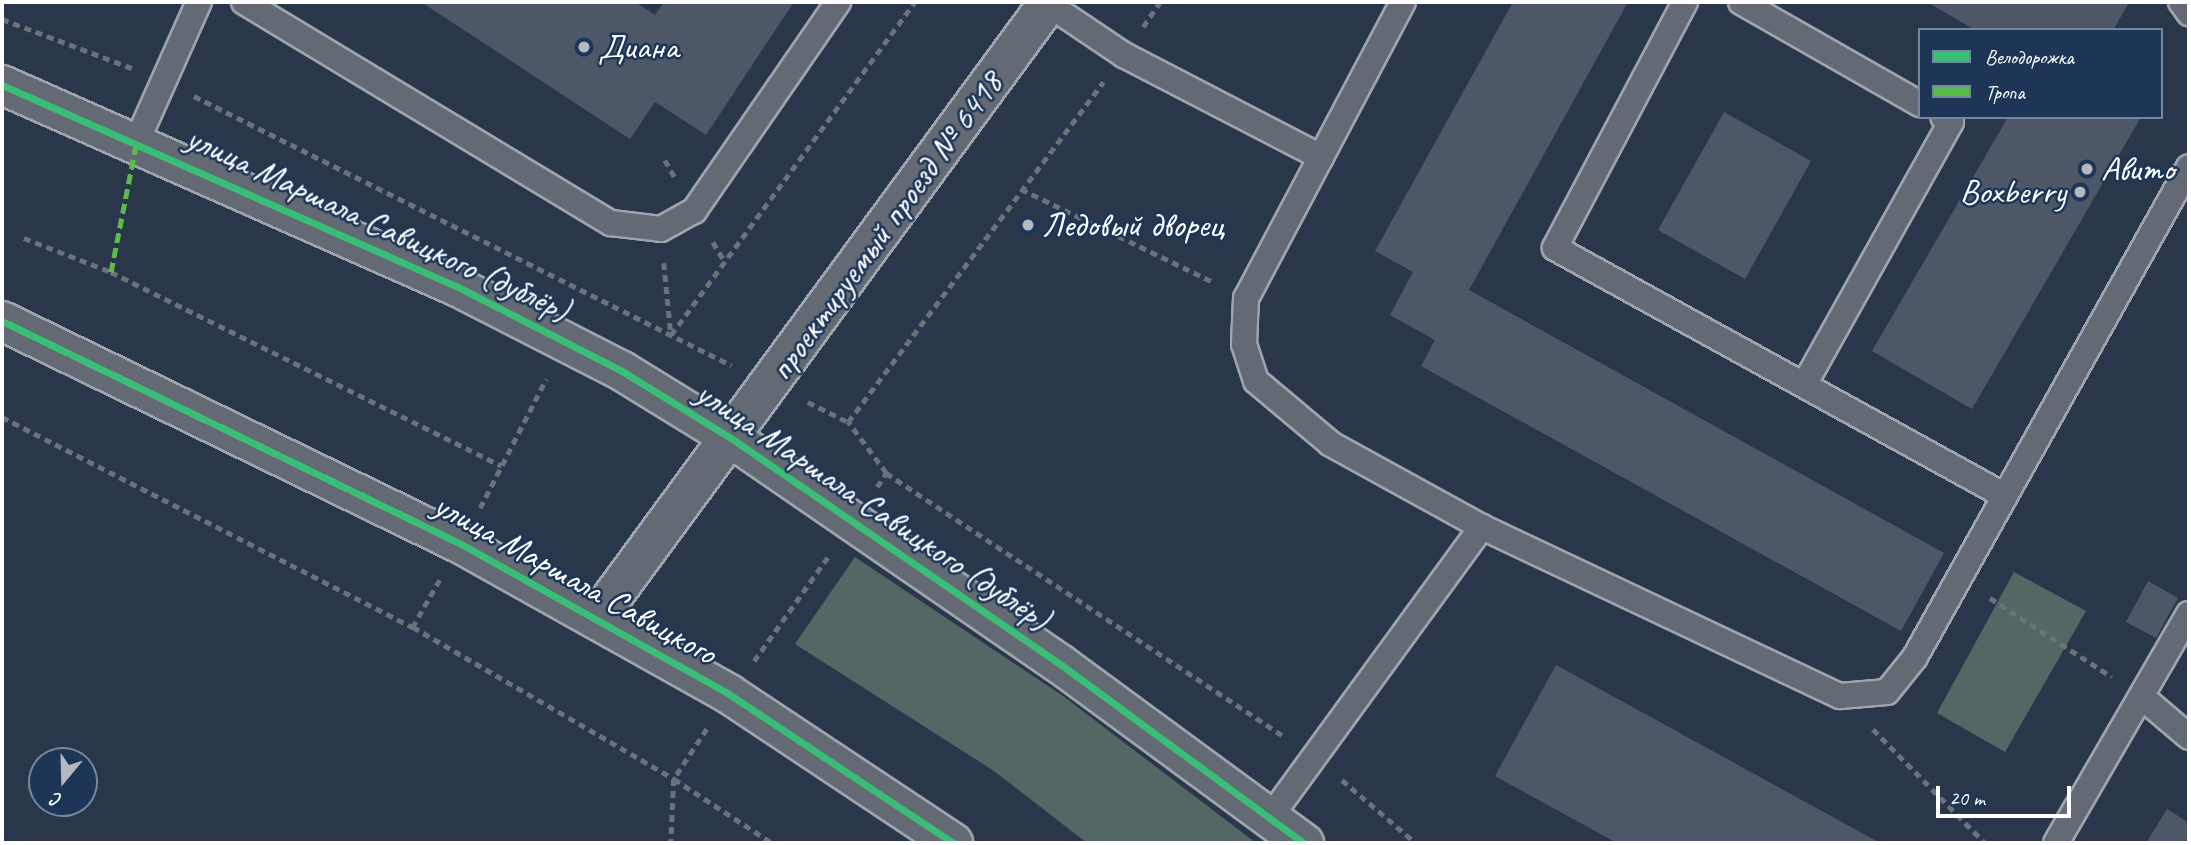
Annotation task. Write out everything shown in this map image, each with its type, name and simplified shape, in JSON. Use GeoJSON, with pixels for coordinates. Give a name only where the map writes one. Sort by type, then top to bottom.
{"type":"FeatureCollection","features":[{"type":"Feature","properties":{"kind":"street","name":"проектируемый проезд № 6418"},"geometry":{"type":"LineString","coordinates":[[596,619],[732,438],[1048,3]]}},
{"type":"Feature","properties":{"kind":"street","name":"улица Маршала Савицкого (дублёр)"},"geometry":{"type":"LineString","coordinates":[[2,85],[137,141],[566,340],[732,438],[1270,816],[1304,843]]}},
{"type":"Feature","properties":{"kind":"street","name":"улица Маршала Савицкого"},"geometry":{"type":"LineString","coordinates":[[2,321],[449,538],[730,694],[953,843]]}},
{"type":"Feature","properties":{"kind":"lane"},"geometry":{"type":"LineString","coordinates":[[137,141],[199,2]]}},
{"type":"Feature","properties":{"kind":"lane"},"geometry":{"type":"LineString","coordinates":[[244,2],[611,223],[661,229],[694,211],[838,2]]}},
{"type":"Feature","properties":{"kind":"lane"},"geometry":{"type":"LineString","coordinates":[[1403,2],[1246,298],[1244,344],[1256,381],[1285,410],[1331,444],[1482,527],[1840,696],[1887,692],[1958,578],[2189,167]]}},
{"type":"Feature","properties":{"kind":"lane"},"geometry":{"type":"LineString","coordinates":[[1685,2],[1555,247],[2005,496]]}},
{"type":"Feature","properties":{"kind":"lane"},"geometry":{"type":"LineString","coordinates":[[1741,2],[1918,103]]}},
{"type":"Feature","properties":{"kind":"lane"},"geometry":{"type":"LineString","coordinates":[[2181,2],[2189,13]]}},
{"type":"Feature","properties":{"kind":"lane"},"geometry":{"type":"LineString","coordinates":[[1048,3],[1124,55],[1321,158]]}},
{"type":"Feature","properties":{"kind":"lane"},"geometry":{"type":"LineString","coordinates":[[1804,385],[1951,122],[1946,119]]}},
{"type":"Feature","properties":{"kind":"lane"},"geometry":{"type":"LineString","coordinates":[[1270,816],[1482,527]]}},
{"type":"Feature","properties":{"kind":"lane"},"geometry":{"type":"LineString","coordinates":[[2056,843],[2189,614]]}},
{"type":"Feature","properties":{"kind":"lane"},"geometry":{"type":"LineString","coordinates":[[2142,696],[2189,737]]}},
{"type":"Feature","properties":{"kind":"path"},"geometry":{"type":"LineString","coordinates":[[671,335],[915,2]]}},
{"type":"Feature","properties":{"kind":"path"},"geometry":{"type":"LineString","coordinates":[[848,422],[1124,55],[1160,2]]}},
{"type":"Feature","properties":{"kind":"path"},"geometry":{"type":"LineString","coordinates":[[2,19],[162,80],[848,422],[886,473]]}},
{"type":"Feature","properties":{"kind":"path"},"geometry":{"type":"LineString","coordinates":[[1021,189],[1246,298]]}},
{"type":"Feature","properties":{"kind":"path"},"geometry":{"type":"LineString","coordinates":[[661,229],[671,335]]}},
{"type":"Feature","properties":{"kind":"path"},"geometry":{"type":"LineString","coordinates":[[24,238],[111,272],[502,466]]}},
{"type":"Feature","properties":{"kind":"path"},"geometry":{"type":"LineString","coordinates":[[2,417],[413,627]]}},
{"type":"Feature","properties":{"kind":"path"},"geometry":{"type":"LineString","coordinates":[[1958,578],[2142,696]]}},
{"type":"Feature","properties":{"kind":"path"},"geometry":{"type":"LineString","coordinates":[[1840,696],[1985,843]]}},
{"type":"Feature","properties":{"kind":"path"},"geometry":{"type":"LineString","coordinates":[[671,843],[674,779]]}},
{"type":"Feature","properties":{"kind":"shaded area"},"geometry":{"type":"Polygon","coordinates":[[[855,557],[1063,696],[1256,843],[1087,843],[994,771],[795,644],[855,557]]]}},
{"type":"Feature","properties":{"kind":"shaded area"},"geometry":{"type":"Polygon","coordinates":[[[2014,572],[2086,611],[2005,752],[1937,713],[2014,572]]]}},
{"type":"Feature","properties":{"kind":"building"},"geometry":{"type":"Polygon","coordinates":[[[421,2],[635,2],[655,15],[664,2],[794,2],[706,135],[655,102],[630,139],[421,2]]]}},
{"type":"Feature","properties":{"kind":"building"},"geometry":{"type":"Polygon","coordinates":[[[1513,2],[1628,2],[1469,290],[1944,553],[1901,631],[1421,366],[1435,340],[1390,315],[1413,272],[1375,251],[1513,2]]]}},
{"type":"Feature","properties":{"kind":"building"},"geometry":{"type":"Polygon","coordinates":[[[1927,2],[2129,3],[2114,28],[1972,28],[1927,2]]]}},
{"type":"Feature","properties":{"kind":"building"},"geometry":{"type":"Polygon","coordinates":[[[1724,112],[1811,161],[1745,279],[1658,230],[1724,112]]]}},
{"type":"Feature","properties":{"kind":"building"},"geometry":{"type":"Polygon","coordinates":[[[2007,119],[2140,119],[1972,409],[1872,351],[2007,119]]]}},
{"type":"Feature","properties":{"kind":"building"},"geometry":{"type":"Polygon","coordinates":[[[2148,581],[2178,598],[2156,638],[2126,622],[2148,581]]]}},
{"type":"Feature","properties":{"kind":"building"},"geometry":{"type":"Polygon","coordinates":[[[1556,665],[1880,843],[1617,843],[1495,776],[1556,665]]]}},
{"type":"Feature","properties":{"kind":"building"},"geometry":{"type":"Polygon","coordinates":[[[2167,809],[2189,823],[2189,843],[2146,843],[2167,809]]]}},
{"type":"Feature","properties":{"kind":"marked path"},"geometry":{"type":"LineString","coordinates":[[111,272],[137,141]]}},
{"type":"Feature","properties":{"kind":"cycle path"},"geometry":{"type":"LineString","coordinates":[[2,85],[456,286],[622,371],[731,438],[1060,664],[1304,843]]}},
{"type":"Feature","properties":{"kind":"cycle path"},"geometry":{"type":"LineString","coordinates":[[2,321],[461,544],[729,694],[953,843]]}},
{"type":"Feature","properties":{"kind":"place","name":"Диана"},"geometry":{"type":"Point","coordinates":[584,47]}},
{"type":"Feature","properties":{"kind":"place","name":"Авито"},"geometry":{"type":"Point","coordinates":[2087,169]}},
{"type":"Feature","properties":{"kind":"place","name":"Boxberry"},"geometry":{"type":"Point","coordinates":[2080,192]}},
{"type":"Feature","properties":{"kind":"place","name":"Ледовый дворец"},"geometry":{"type":"Point","coordinates":[1028,225]}}]}
